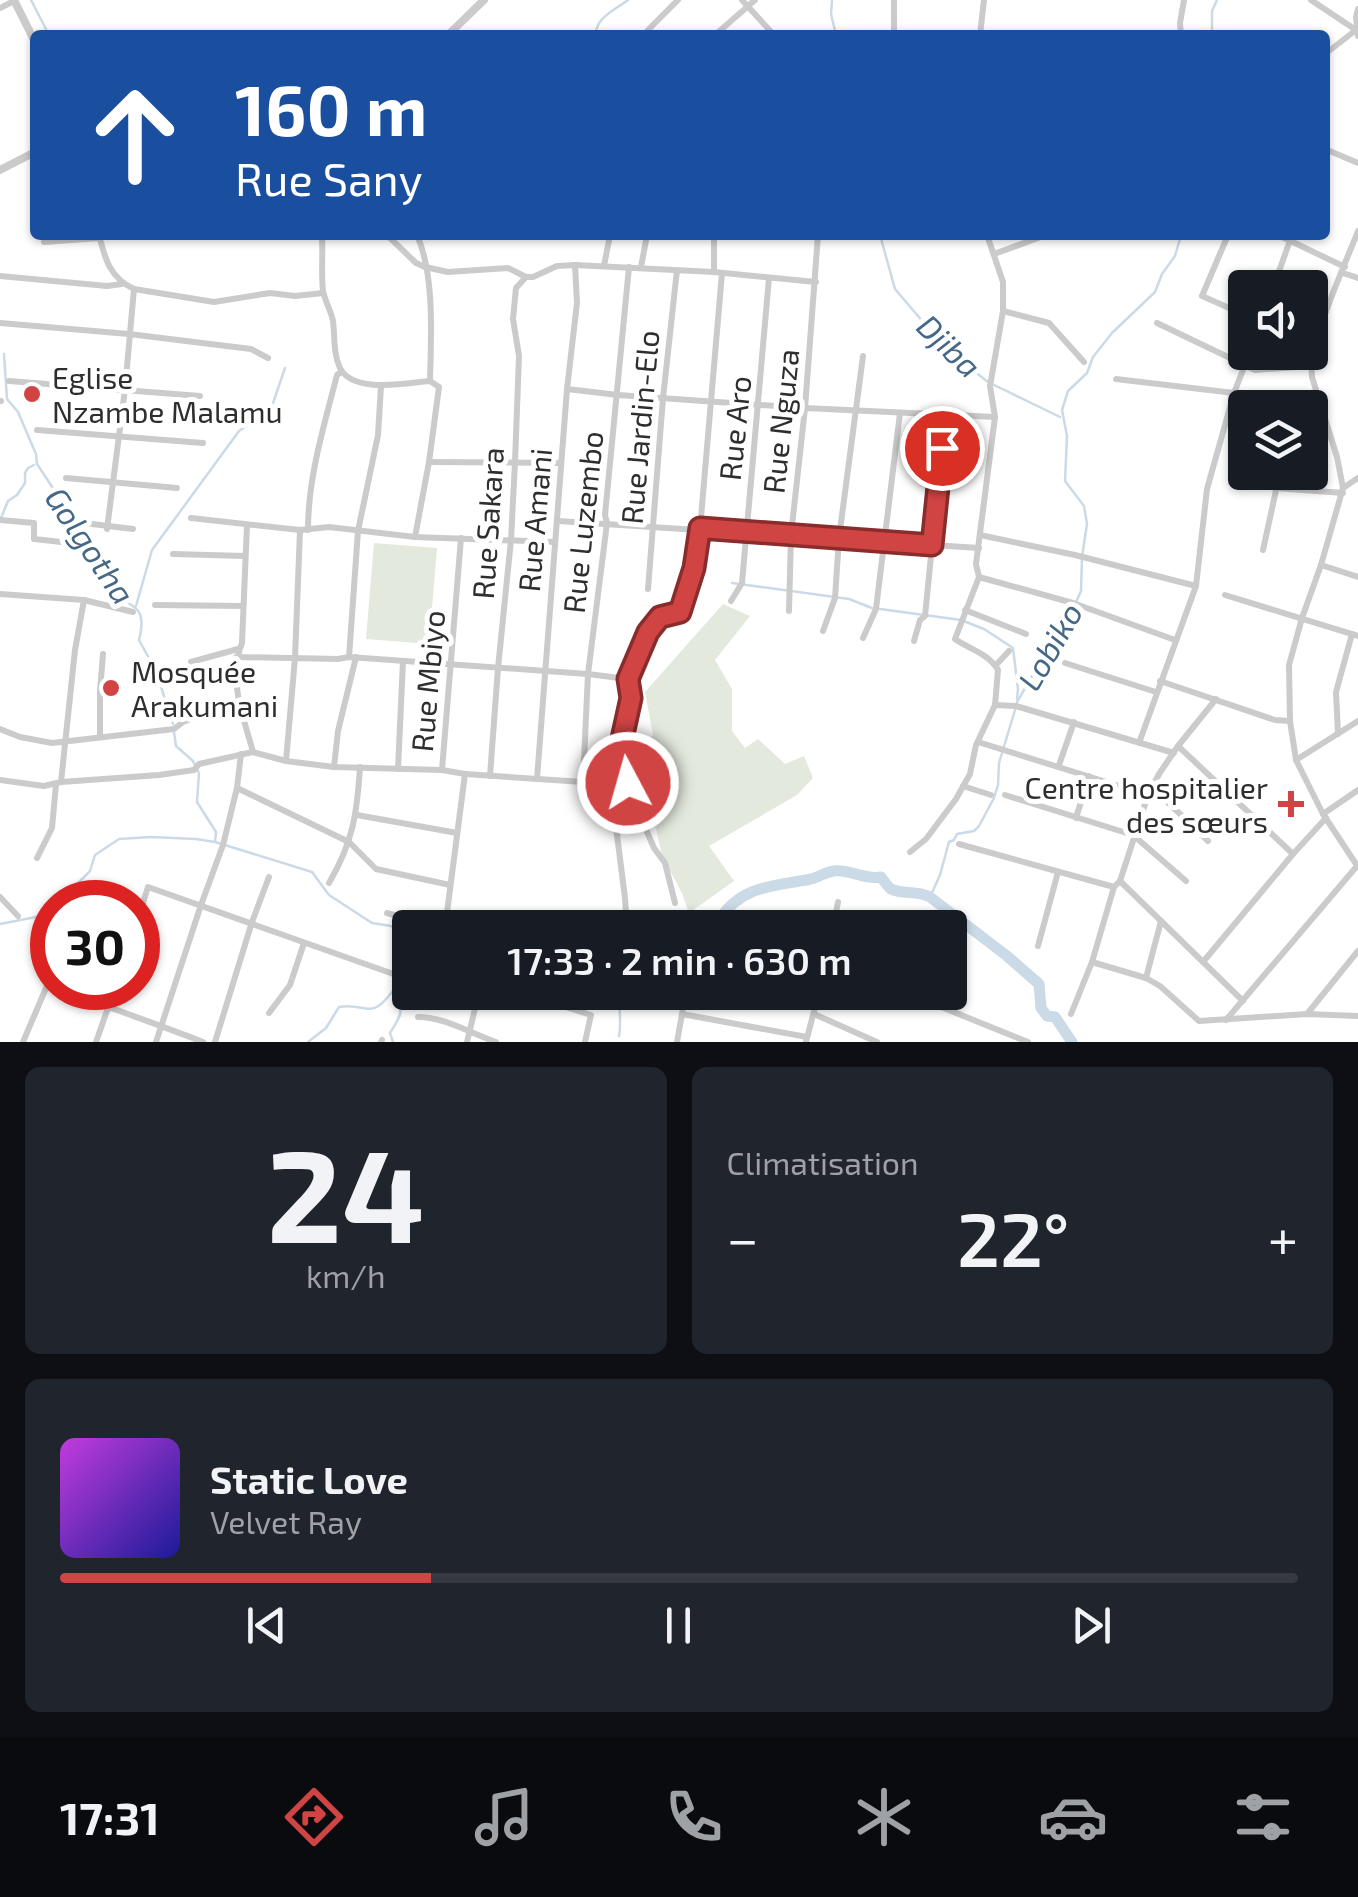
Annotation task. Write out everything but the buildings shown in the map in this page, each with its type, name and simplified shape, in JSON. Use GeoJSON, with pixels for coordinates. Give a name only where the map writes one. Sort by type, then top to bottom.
{"type":"FeatureCollection","features":[{"type":"Feature","properties":{"kind":"street"},"geometry":{"type":"LineString","coordinates":[[0,8],[14,0],[30,32]]}},
{"type":"Feature","properties":{"kind":"street"},"geometry":{"type":"LineString","coordinates":[[453,30],[484,0]]}},
{"type":"Feature","properties":{"kind":"street"},"geometry":{"type":"LineString","coordinates":[[648,30],[678,0]]}},
{"type":"Feature","properties":{"kind":"street"},"geometry":{"type":"LineString","coordinates":[[894,0],[894,30]]}},
{"type":"Feature","properties":{"kind":"street"},"geometry":{"type":"LineString","coordinates":[[981,30],[984,0]]}},
{"type":"Feature","properties":{"kind":"street"},"geometry":{"type":"LineString","coordinates":[[1181,30],[1184,0]]}},
{"type":"Feature","properties":{"kind":"street"},"geometry":{"type":"LineString","coordinates":[[1311,0],[1357,33]]}},
{"type":"Feature","properties":{"kind":"street"},"geometry":{"type":"LineString","coordinates":[[720,30],[748,2],[770,30]]}},
{"type":"Feature","properties":{"kind":"street"},"geometry":{"type":"LineString","coordinates":[[1357,33],[1358,10]]}},
{"type":"Feature","properties":{"kind":"street"},"geometry":{"type":"LineString","coordinates":[[1330,51],[1357,33]]}},
{"type":"Feature","properties":{"kind":"street"},"geometry":{"type":"LineString","coordinates":[[1330,152],[1358,163]]}},
{"type":"Feature","properties":{"kind":"street"},"geometry":{"type":"LineString","coordinates":[[0,170],[30,155]]}},
{"type":"Feature","properties":{"kind":"street"},"geometry":{"type":"LineString","coordinates":[[1328,311],[1358,231]]}},
{"type":"Feature","properties":{"kind":"street"},"geometry":{"type":"LineString","coordinates":[[44,242],[63,240]]}},
{"type":"Feature","properties":{"kind":"street"},"geometry":{"type":"LineString","coordinates":[[101,240],[108,266],[134,290],[214,302],[270,293],[323,293]]}},
{"type":"Feature","properties":{"kind":"street"},"geometry":{"type":"LineString","coordinates":[[322,240],[323,293],[341,372],[350,379],[381,386],[430,381],[438,387],[430,462],[415,537]]}},
{"type":"Feature","properties":{"kind":"street"},"geometry":{"type":"LineString","coordinates":[[392,240],[416,262],[448,272],[508,268],[533,277],[557,266],[575,265],[816,282]]}},
{"type":"Feature","properties":{"kind":"street"},"geometry":{"type":"LineString","coordinates":[[419,240],[432,315],[430,381]]}},
{"type":"Feature","properties":{"kind":"street"},"geometry":{"type":"LineString","coordinates":[[604,266],[609,240]]}},
{"type":"Feature","properties":{"kind":"street"},"geometry":{"type":"LineString","coordinates":[[641,268],[647,240]]}},
{"type":"Feature","properties":{"kind":"street"},"geometry":{"type":"LineString","coordinates":[[674,903],[665,863],[641,818],[620,748],[631,698],[628,679],[648,632],[660,617],[680,612],[694,568],[712,401],[718,273],[715,240]]}},
{"type":"Feature","properties":{"kind":"street","name":"Rue Nguza"},"geometry":{"type":"LineString","coordinates":[[789,611],[791,535],[818,240]]}},
{"type":"Feature","properties":{"kind":"street"},"geometry":{"type":"LineString","coordinates":[[910,852],[926,839],[970,774],[994,705],[996,665],[981,652],[956,641],[978,577],[976,564],[994,418],[991,382],[1003,311],[1004,282],[988,240]]}},
{"type":"Feature","properties":{"kind":"street"},"geometry":{"type":"LineString","coordinates":[[994,254],[1032,240]]}},
{"type":"Feature","properties":{"kind":"street"},"geometry":{"type":"LineString","coordinates":[[1226,240],[1202,296],[1228,307]]}},
{"type":"Feature","properties":{"kind":"street"},"geometry":{"type":"LineString","coordinates":[[1280,270],[1290,240]]}},
{"type":"Feature","properties":{"kind":"street"},"geometry":{"type":"LineString","coordinates":[[1294,240],[1358,278]]}},
{"type":"Feature","properties":{"kind":"street","name":"Rue Amani"},"geometry":{"type":"LineString","coordinates":[[537,779],[577,303],[575,265]]}},
{"type":"Feature","properties":{"kind":"street","name":"Rue Luzembo"},"geometry":{"type":"LineString","coordinates":[[583,782],[588,674],[607,524],[629,267]]}},
{"type":"Feature","properties":{"kind":"street","name":"Rue Jardin-Elo"},"geometry":{"type":"LineString","coordinates":[[648,589],[676,270]]}},
{"type":"Feature","properties":{"kind":"street"},"geometry":{"type":"LineString","coordinates":[[0,276],[107,286],[124,284]]}},
{"type":"Feature","properties":{"kind":"street","name":"Rue Sakara"},"geometry":{"type":"LineString","coordinates":[[490,776],[515,462],[518,356],[513,319],[516,288],[526,277]]}},
{"type":"Feature","properties":{"kind":"street","name":"Rue Aro"},"geometry":{"type":"LineString","coordinates":[[731,601],[741,586],[769,278]]}},
{"type":"Feature","properties":{"kind":"street"},"geometry":{"type":"LineString","coordinates":[[108,527],[134,290]]}},
{"type":"Feature","properties":{"kind":"street"},"geometry":{"type":"LineString","coordinates":[[1003,311],[1048,323],[1084,362]]}},
{"type":"Feature","properties":{"kind":"street"},"geometry":{"type":"LineString","coordinates":[[0,323],[251,349],[268,358]]}},
{"type":"Feature","properties":{"kind":"street"},"geometry":{"type":"LineString","coordinates":[[1157,323],[1228,358]]}},
{"type":"Feature","properties":{"kind":"street"},"geometry":{"type":"LineString","coordinates":[[823,631],[835,598],[863,356]]}},
{"type":"Feature","properties":{"kind":"street"},"geometry":{"type":"LineString","coordinates":[[286,761],[304,530],[323,429],[341,372]]}},
{"type":"Feature","properties":{"kind":"street"},"geometry":{"type":"LineString","coordinates":[[1116,379],[1228,392]]}},
{"type":"Feature","properties":{"kind":"street"},"geometry":{"type":"LineString","coordinates":[[9,382],[200,396]]}},
{"type":"Feature","properties":{"kind":"street"},"geometry":{"type":"LineString","coordinates":[[334,766],[352,657],[358,531],[378,434],[381,386]]}},
{"type":"Feature","properties":{"kind":"street"},"geometry":{"type":"LineString","coordinates":[[567,389],[856,412],[994,418]]}},
{"type":"Feature","properties":{"kind":"street"},"geometry":{"type":"LineString","coordinates":[[864,638],[876,609],[900,413]]}},
{"type":"Feature","properties":{"kind":"street"},"geometry":{"type":"LineString","coordinates":[[914,641],[925,616],[945,416]]}},
{"type":"Feature","properties":{"kind":"street"},"geometry":{"type":"LineString","coordinates":[[1139,742],[1196,586],[1207,489],[1228,416]]}},
{"type":"Feature","properties":{"kind":"street"},"geometry":{"type":"LineString","coordinates":[[1226,1020],[1357,863],[1324,816],[1296,760],[1290,721],[1289,665],[1343,490],[1328,428]]}},
{"type":"Feature","properties":{"kind":"street"},"geometry":{"type":"LineString","coordinates":[[36,430],[203,443]]}},
{"type":"Feature","properties":{"kind":"street"},"geometry":{"type":"LineString","coordinates":[[430,462],[562,463]]}},
{"type":"Feature","properties":{"kind":"street"},"geometry":{"type":"LineString","coordinates":[[66,478],[177,488]]}},
{"type":"Feature","properties":{"kind":"street"},"geometry":{"type":"LineString","coordinates":[[1328,490],[1343,490],[1358,478]]}},
{"type":"Feature","properties":{"kind":"street"},"geometry":{"type":"LineString","coordinates":[[1263,550],[1276,490]]}},
{"type":"Feature","properties":{"kind":"street"},"geometry":{"type":"LineString","coordinates":[[190,518],[304,530],[329,527],[415,537],[555,542]]}},
{"type":"Feature","properties":{"kind":"street"},"geometry":{"type":"LineString","coordinates":[[0,520],[34,524],[34,538],[80,544]]}},
{"type":"Feature","properties":{"kind":"street"},"geometry":{"type":"LineString","coordinates":[[558,521],[979,548]]}},
{"type":"Feature","properties":{"kind":"street"},"geometry":{"type":"LineString","coordinates":[[84,523],[133,529]]}},
{"type":"Feature","properties":{"kind":"street"},"geometry":{"type":"LineString","coordinates":[[248,525],[242,643],[235,676],[253,752]]}},
{"type":"Feature","properties":{"kind":"street"},"geometry":{"type":"LineString","coordinates":[[980,536],[1076,555],[1196,586]]}},
{"type":"Feature","properties":{"kind":"street","name":"Rue Mbiyo"},"geometry":{"type":"LineString","coordinates":[[446,910],[465,774],[442,770],[461,538]]}},
{"type":"Feature","properties":{"kind":"street"},"geometry":{"type":"LineString","coordinates":[[173,554],[245,556]]}},
{"type":"Feature","properties":{"kind":"street"},"geometry":{"type":"LineString","coordinates":[[1322,565],[1358,578]]}},
{"type":"Feature","properties":{"kind":"street"},"geometry":{"type":"LineString","coordinates":[[978,577],[1077,604],[1175,640]]}},
{"type":"Feature","properties":{"kind":"street"},"geometry":{"type":"LineString","coordinates":[[0,594],[84,600],[133,612]]}},
{"type":"Feature","properties":{"kind":"street"},"geometry":{"type":"LineString","coordinates":[[1226,595],[1355,636],[1336,692],[1338,734]]}},
{"type":"Feature","properties":{"kind":"street"},"geometry":{"type":"LineString","coordinates":[[37,858],[52,828],[84,600]]}},
{"type":"Feature","properties":{"kind":"street"},"geometry":{"type":"LineString","coordinates":[[155,605],[242,606]]}},
{"type":"Feature","properties":{"kind":"street"},"geometry":{"type":"LineString","coordinates":[[965,610],[1026,634]]}},
{"type":"Feature","properties":{"kind":"street"},"geometry":{"type":"LineString","coordinates":[[996,665],[1010,650]]}},
{"type":"Feature","properties":{"kind":"street"},"geometry":{"type":"LineString","coordinates":[[191,662],[238,653],[352,657],[628,679]]}},
{"type":"Feature","properties":{"kind":"street"},"geometry":{"type":"LineString","coordinates":[[100,736],[103,654]]}},
{"type":"Feature","properties":{"kind":"street"},"geometry":{"type":"LineString","coordinates":[[398,769],[403,662]]}},
{"type":"Feature","properties":{"kind":"street"},"geometry":{"type":"LineString","coordinates":[[1065,662],[1156,692]]}},
{"type":"Feature","properties":{"kind":"street"},"geometry":{"type":"LineString","coordinates":[[1160,681],[1276,720],[1290,721]]}},
{"type":"Feature","properties":{"kind":"street"},"geometry":{"type":"LineString","coordinates":[[0,728],[20,737],[52,743],[174,729],[240,700]]}},
{"type":"Feature","properties":{"kind":"street"},"geometry":{"type":"LineString","coordinates":[[1071,1014],[1150,791],[1176,749],[1216,700]]}},
{"type":"Feature","properties":{"kind":"street"},"geometry":{"type":"LineString","coordinates":[[994,705],[1016,706],[1176,749],[1293,854]]}},
{"type":"Feature","properties":{"kind":"street"},"geometry":{"type":"LineString","coordinates":[[1058,766],[1074,722]]}},
{"type":"Feature","properties":{"kind":"street"},"geometry":{"type":"LineString","coordinates":[[1296,760],[1358,722]]}},
{"type":"Feature","properties":{"kind":"street"},"geometry":{"type":"LineString","coordinates":[[978,742],[1150,791],[1208,840]]}},
{"type":"Feature","properties":{"kind":"street"},"geometry":{"type":"LineString","coordinates":[[0,780],[44,786],[160,776],[253,752],[286,761],[334,766],[442,770]]}},
{"type":"Feature","properties":{"kind":"street"},"geometry":{"type":"LineString","coordinates":[[156,1042],[200,905],[224,845],[238,788],[241,754]]}},
{"type":"Feature","properties":{"kind":"street"},"geometry":{"type":"LineString","coordinates":[[329,883],[350,842],[357,815],[360,768]]}},
{"type":"Feature","properties":{"kind":"street"},"geometry":{"type":"LineString","coordinates":[[465,774],[628,783]]}},
{"type":"Feature","properties":{"kind":"street"},"geometry":{"type":"LineString","coordinates":[[1076,818],[1089,776]]}},
{"type":"Feature","properties":{"kind":"street"},"geometry":{"type":"LineString","coordinates":[[963,786],[990,795]]}},
{"type":"Feature","properties":{"kind":"street"},"geometry":{"type":"LineString","coordinates":[[238,788],[350,842],[376,869],[450,885]]}},
{"type":"Feature","properties":{"kind":"street"},"geometry":{"type":"LineString","coordinates":[[1203,962],[1324,816],[1358,790]]}},
{"type":"Feature","properties":{"kind":"street"},"geometry":{"type":"LineString","coordinates":[[1005,795],[1133,835],[1186,881]]}},
{"type":"Feature","properties":{"kind":"street"},"geometry":{"type":"LineString","coordinates":[[357,815],[457,833]]}},
{"type":"Feature","properties":{"kind":"street"},"geometry":{"type":"LineString","coordinates":[[626,910],[616,819],[641,818]]}},
{"type":"Feature","properties":{"kind":"street"},"geometry":{"type":"LineString","coordinates":[[959,844],[1117,884],[1243,1001]]}},
{"type":"Feature","properties":{"kind":"street"},"geometry":{"type":"LineString","coordinates":[[1038,946],[1058,872]]}},
{"type":"Feature","properties":{"kind":"street"},"geometry":{"type":"LineString","coordinates":[[215,1042],[269,877]]}},
{"type":"Feature","properties":{"kind":"street"},"geometry":{"type":"LineString","coordinates":[[160,890],[392,974]]}},
{"type":"Feature","properties":{"kind":"street"},"geometry":{"type":"LineString","coordinates":[[0,897],[18,916]]}},
{"type":"Feature","properties":{"kind":"street"},"geometry":{"type":"LineString","coordinates":[[836,910],[838,902]]}},
{"type":"Feature","properties":{"kind":"street"},"geometry":{"type":"LineString","coordinates":[[387,913],[392,914]]}},
{"type":"Feature","properties":{"kind":"street"},"geometry":{"type":"LineString","coordinates":[[1146,978],[1161,921]]}},
{"type":"Feature","properties":{"kind":"street"},"geometry":{"type":"LineString","coordinates":[[270,1013],[290,986],[304,943]]}},
{"type":"Feature","properties":{"kind":"street"},"geometry":{"type":"LineString","coordinates":[[1307,1014],[1358,951]]}},
{"type":"Feature","properties":{"kind":"street"},"geometry":{"type":"LineString","coordinates":[[1092,962],[1146,978],[1200,1021],[1307,1014],[1358,1016]]}},
{"type":"Feature","properties":{"kind":"street"},"geometry":{"type":"LineString","coordinates":[[23,1042],[40,1010]]}},
{"type":"Feature","properties":{"kind":"street"},"geometry":{"type":"LineString","coordinates":[[96,1042],[107,1010]]}},
{"type":"Feature","properties":{"kind":"street"},"geometry":{"type":"LineString","coordinates":[[114,1010],[203,1042]]}},
{"type":"Feature","properties":{"kind":"street"},"geometry":{"type":"LineString","coordinates":[[467,1042],[474,1010]]}},
{"type":"Feature","properties":{"kind":"street"},"geometry":{"type":"LineString","coordinates":[[575,1010],[592,1015],[586,1041],[596,1042]]}},
{"type":"Feature","properties":{"kind":"street"},"geometry":{"type":"LineString","coordinates":[[677,1042],[683,1010]]}},
{"type":"Feature","properties":{"kind":"street"},"geometry":{"type":"LineString","coordinates":[[682,1014],[806,1040],[815,1010]]}},
{"type":"Feature","properties":{"kind":"street"},"geometry":{"type":"LineString","coordinates":[[949,1010],[1028,1042]]}},
{"type":"Feature","properties":{"kind":"street"},"geometry":{"type":"LineString","coordinates":[[814,1014],[877,1042]]}},
{"type":"Feature","properties":{"kind":"street"},"geometry":{"type":"LineString","coordinates":[[418,1016],[436,1017],[496,1042]]}},
{"type":"Feature","properties":{"kind":"shaded area"},"geometry":{"type":"Polygon","coordinates":[[[374,543],[437,548],[429,644],[366,639],[374,543]]]}},
{"type":"Feature","properties":{"kind":"shaded area"},"geometry":{"type":"Polygon","coordinates":[[[723,604],[750,616],[715,660],[732,689],[732,731],[745,748],[758,739],[785,764],[804,756],[813,778],[797,795],[709,846],[734,881],[693,910],[688,910],[662,856],[656,828],[644,818],[627,758],[653,735],[645,692],[723,604]]]}},
{"type":"Feature","properties":{"kind":"waterway"},"geometry":{"type":"LineString","coordinates":[[31,0],[46,30]]}},
{"type":"Feature","properties":{"kind":"waterway"},"geometry":{"type":"LineString","coordinates":[[597,30],[602,19],[628,0]]}},
{"type":"Feature","properties":{"kind":"waterway"},"geometry":{"type":"LineString","coordinates":[[832,0],[835,30]]}},
{"type":"Feature","properties":{"kind":"waterway","name":"Lobiko"},"geometry":{"type":"LineString","coordinates":[[1212,30],[1212,11],[1217,0]]}},
{"type":"Feature","properties":{"kind":"waterway","name":"Djiba"},"geometry":{"type":"LineString","coordinates":[[881,240],[895,289],[947,350],[988,382],[1060,417]]}},
{"type":"Feature","properties":{"kind":"waterway","name":"Lobiko"},"geometry":{"type":"LineString","coordinates":[[1017,702],[1063,631],[1081,591],[1087,524],[1084,506],[1065,481],[1067,436],[1062,410],[1068,391],[1087,373],[1093,357],[1112,333],[1155,292],[1180,240]]}},
{"type":"Feature","properties":{"kind":"waterway","name":"Golgotha"},"geometry":{"type":"LineString","coordinates":[[4,354],[7,399],[18,412],[37,464],[90,544],[98,566],[109,572],[120,596],[139,612],[139,640],[156,671],[173,724]]}},
{"type":"Feature","properties":{"kind":"waterway"},"geometry":{"type":"LineString","coordinates":[[136,606],[152,550],[239,431],[271,409],[285,368]]}},
{"type":"Feature","properties":{"kind":"waterway"},"geometry":{"type":"LineString","coordinates":[[1,518],[8,501],[25,483],[28,468],[34,465]]}},
{"type":"Feature","properties":{"kind":"waterway"},"geometry":{"type":"LineString","coordinates":[[732,583],[849,599],[872,608]]}},
{"type":"Feature","properties":{"kind":"waterway"},"geometry":{"type":"LineString","coordinates":[[880,609],[961,620],[1013,648],[1017,699]]}},
{"type":"Feature","properties":{"kind":"waterway","name":"Lobiko"},"geometry":{"type":"LineString","coordinates":[[930,897],[949,842],[957,834],[974,831],[994,798],[999,763],[1015,710]]}},
{"type":"Feature","properties":{"kind":"waterway","name":"Golgotha"},"geometry":{"type":"LineString","coordinates":[[174,732],[176,746],[193,761],[199,773],[197,802],[216,832],[215,842]]}},
{"type":"Feature","properties":{"kind":"waterway"},"geometry":{"type":"LineString","coordinates":[[81,880],[90,871],[95,855],[119,839],[196,839],[312,872],[329,895],[372,923],[392,926]]}},
{"type":"Feature","properties":{"kind":"waterway"},"geometry":{"type":"LineString","coordinates":[[727,910],[749,893],[834,871],[881,877],[891,889],[930,897],[947,910]]}},
{"type":"Feature","properties":{"kind":"waterway"},"geometry":{"type":"LineString","coordinates":[[0,924],[30,918]]}},
{"type":"Feature","properties":{"kind":"waterway"},"geometry":{"type":"LineString","coordinates":[[967,925],[1039,984],[1041,1008],[1047,1016],[1055,1017],[1072,1042]]}},
{"type":"Feature","properties":{"kind":"waterway"},"geometry":{"type":"LineString","coordinates":[[308,1042],[326,1028],[339,1007],[373,1009],[392,992]]}},
{"type":"Feature","properties":{"kind":"waterway"},"geometry":{"type":"LineString","coordinates":[[393,1042],[390,1033],[400,1010]]}},
{"type":"Feature","properties":{"kind":"waterway"},"geometry":{"type":"LineString","coordinates":[[619,1036],[620,1010]]}},
{"type":"Feature","properties":{"kind":"place","name":"Eglise Nzambe Malamu"},"geometry":{"type":"Point","coordinates":[32,394]}},
{"type":"Feature","properties":{"kind":"place","name":"Mosquée Arakumani"},"geometry":{"type":"Point","coordinates":[111,688]}},
{"type":"Feature","properties":{"kind":"place","name":"Centre hospitalier des sœurs"},"geometry":{"type":"Point","coordinates":[1291,804]}},
{"type":"Feature","properties":{"kind":"route"},"geometry":{"type":"LineString","coordinates":[[628,783],[620,748],[631,698],[628,679],[648,632],[660,617],[680,612],[694,568],[700,528],[932,545],[942,448]]}}]}
